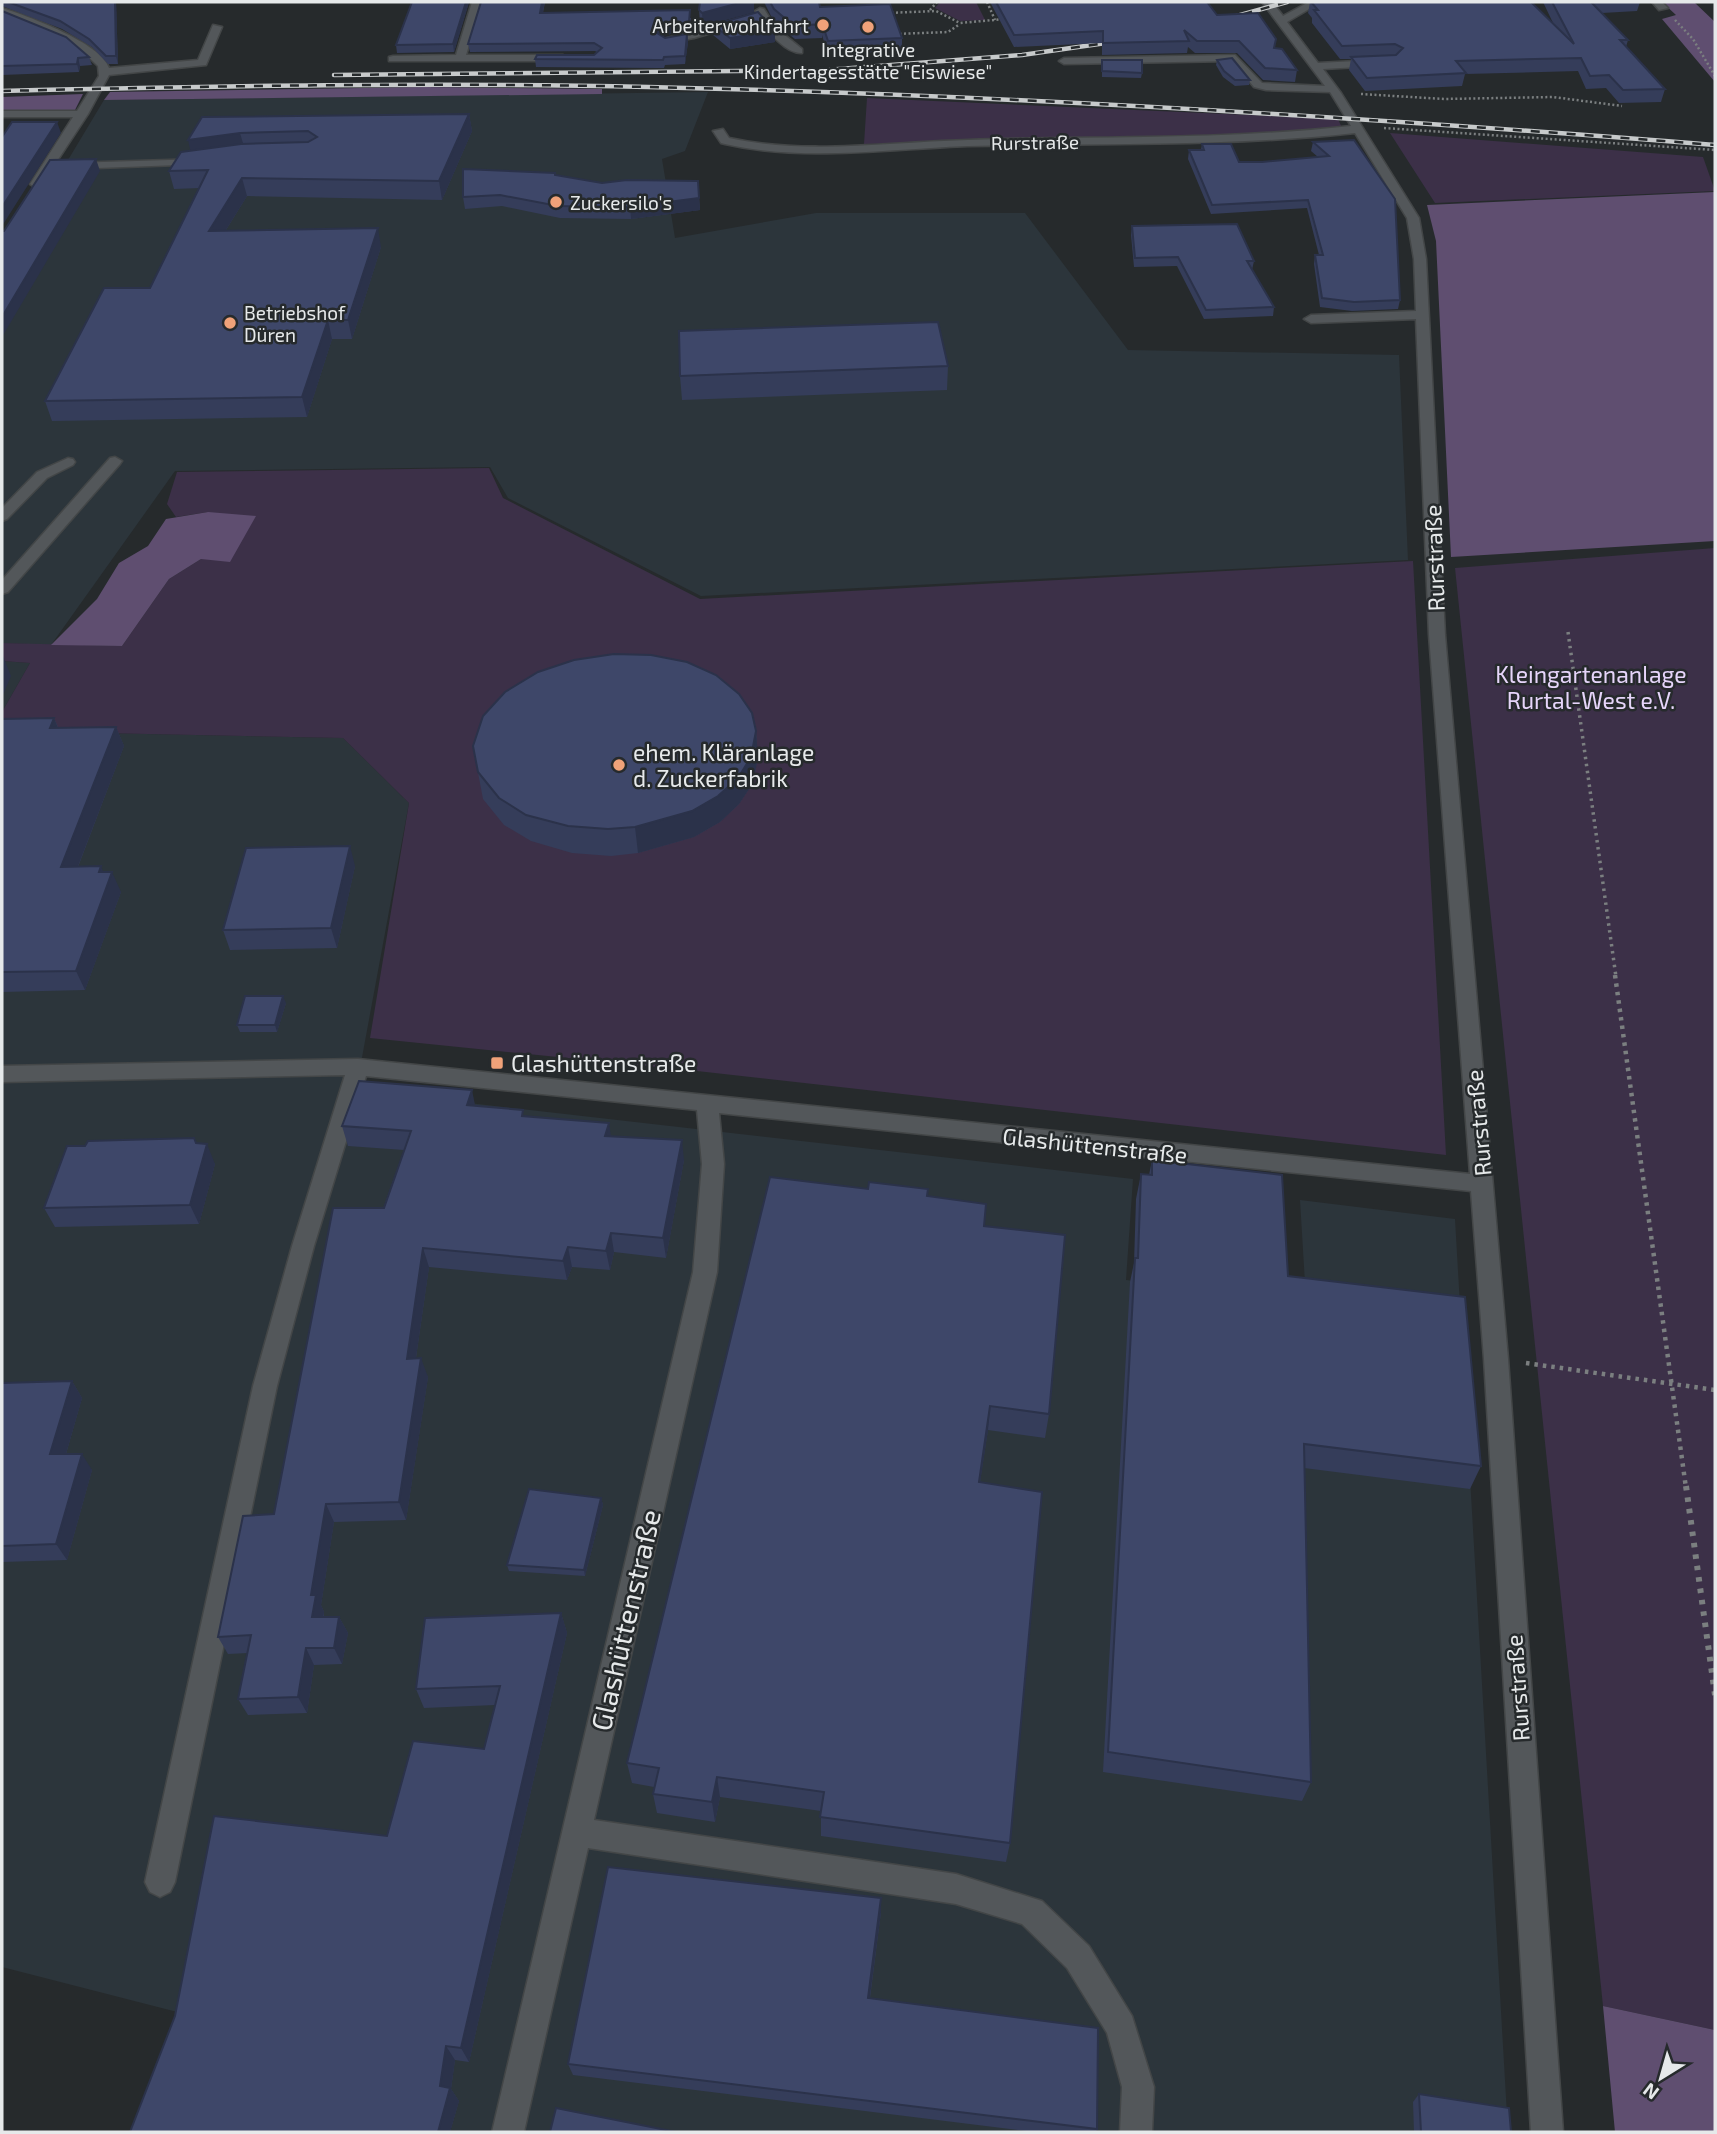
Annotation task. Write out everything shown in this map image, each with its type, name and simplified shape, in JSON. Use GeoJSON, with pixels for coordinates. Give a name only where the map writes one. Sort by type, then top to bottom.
{"type":"FeatureCollection","features":[{"type":"Feature","properties":{"kind":"street"},"geometry":{"type":"LineString","coordinates":[[460,58],[477,2]]}},
{"type":"Feature","properties":{"kind":"street"},"geometry":{"type":"LineString","coordinates":[[759,2],[761,16],[772,30],[798,51]]}},
{"type":"Feature","properties":{"kind":"street","name":"Rurstraße"},"geometry":{"type":"LineString","coordinates":[[1267,2],[1333,89],[1413,218],[1420,259],[1437,635],[1496,1359],[1546,2132]]}},
{"type":"Feature","properties":{"kind":"street"},"geometry":{"type":"LineString","coordinates":[[1282,21],[1316,2]]}},
{"type":"Feature","properties":{"kind":"street"},"geometry":{"type":"LineString","coordinates":[[2,11],[83,46],[103,65],[104,72],[82,114],[28,198]]}},
{"type":"Feature","properties":{"kind":"street"},"geometry":{"type":"LineString","coordinates":[[665,40],[691,36],[761,16]]}},
{"type":"Feature","properties":{"kind":"street"},"geometry":{"type":"LineString","coordinates":[[104,72],[202,63],[217,27]]}},
{"type":"Feature","properties":{"kind":"street"},"geometry":{"type":"LineString","coordinates":[[1288,56],[1308,55]]}},
{"type":"Feature","properties":{"kind":"street"},"geometry":{"type":"LineString","coordinates":[[393,59],[582,57]]}},
{"type":"Feature","properties":{"kind":"street"},"geometry":{"type":"LineString","coordinates":[[1064,61],[1251,57]]}},
{"type":"Feature","properties":{"kind":"street"},"geometry":{"type":"LineString","coordinates":[[1235,58],[1258,85],[1333,89]]}},
{"type":"Feature","properties":{"kind":"street"},"geometry":{"type":"LineString","coordinates":[[1315,66],[1393,62]]}},
{"type":"Feature","properties":{"kind":"street"},"geometry":{"type":"LineString","coordinates":[[2,114],[82,114]]}},
{"type":"Feature","properties":{"kind":"street","name":"Rurstraße"},"geometry":{"type":"LineString","coordinates":[[719,131],[725,141],[736,145],[797,150],[980,143],[1275,138],[1356,127]]}},
{"type":"Feature","properties":{"kind":"street"},"geometry":{"type":"LineString","coordinates":[[48,166],[190,164],[216,160]]}},
{"type":"Feature","properties":{"kind":"street"},"geometry":{"type":"LineString","coordinates":[[1311,318],[1423,315]]}},
{"type":"Feature","properties":{"kind":"street"},"geometry":{"type":"LineString","coordinates":[[2,589],[115,461]]}},
{"type":"Feature","properties":{"kind":"street"},"geometry":{"type":"LineString","coordinates":[[2,516],[43,475],[68,462]]}},
{"type":"Feature","properties":{"kind":"street"},"geometry":{"type":"LineString","coordinates":[[160,1882],[265,1386],[303,1245],[358,1067]]}},
{"type":"Feature","properties":{"kind":"street","name":"Glashüttenstraße"},"geometry":{"type":"LineString","coordinates":[[2,1074],[358,1067],[1483,1184]]}},
{"type":"Feature","properties":{"kind":"street","name":"Glashüttenstraße"},"geometry":{"type":"LineString","coordinates":[[508,2132],[705,1272],[711,1213],[712,1147],[712,1121],[707,1105]]}},
{"type":"Feature","properties":{"kind":"street"},"geometry":{"type":"LineString","coordinates":[[577,1832],[956,1889],[1031,1912],[1078,1958],[1121,2027],[1138,2087],[1136,2132]]}},
{"type":"Feature","properties":{"kind":"path"},"geometry":{"type":"LineString","coordinates":[[929,11],[937,2]]}},
{"type":"Feature","properties":{"kind":"path"},"geometry":{"type":"LineString","coordinates":[[987,2],[995,20]]}},
{"type":"Feature","properties":{"kind":"path"},"geometry":{"type":"LineString","coordinates":[[1660,5],[1693,39],[1715,76]]}},
{"type":"Feature","properties":{"kind":"path"},"geometry":{"type":"LineString","coordinates":[[877,13],[936,11],[960,23],[1010,19]]}},
{"type":"Feature","properties":{"kind":"path"},"geometry":{"type":"LineString","coordinates":[[896,34],[948,32],[960,23]]}},
{"type":"Feature","properties":{"kind":"path"},"geometry":{"type":"LineString","coordinates":[[1397,96],[1444,99],[1553,97],[1622,106]]}},
{"type":"Feature","properties":{"kind":"path"},"geometry":{"type":"LineString","coordinates":[[1356,127],[1715,150]]}},
{"type":"Feature","properties":{"kind":"path"},"geometry":{"type":"LineString","coordinates":[[1568,632],[1715,1695]]}},
{"type":"Feature","properties":{"kind":"path"},"geometry":{"type":"LineString","coordinates":[[1496,1359],[1715,1390]]}},
{"type":"Feature","properties":{"kind":"shaded area"},"geometry":{"type":"Polygon","coordinates":[[[1662,2],[1694,2],[1715,22],[1715,82],[1662,19],[1676,15],[1662,2]]]}},
{"type":"Feature","properties":{"kind":"shaded area"},"geometry":{"type":"Polygon","coordinates":[[[425,87],[602,89],[602,94],[104,100],[110,92],[425,87]]]}},
{"type":"Feature","properties":{"kind":"shaded area"},"geometry":{"type":"Polygon","coordinates":[[[708,92],[685,151],[662,159],[675,238],[816,213],[1025,213],[1128,350],[1399,355],[1408,560],[701,596],[508,498],[490,467],[175,471],[51,645],[2,643],[2,270],[104,100],[708,92]]]}},
{"type":"Feature","properties":{"kind":"shaded area"},"geometry":{"type":"Polygon","coordinates":[[[83,94],[75,110],[2,111],[2,97],[83,94]]]}},
{"type":"Feature","properties":{"kind":"shaded area"},"geometry":{"type":"Polygon","coordinates":[[[1715,192],[1715,541],[1451,557],[1436,241],[1427,205],[1715,192]]]}},
{"type":"Feature","properties":{"kind":"shaded area"},"geometry":{"type":"Polygon","coordinates":[[[208,512],[256,516],[230,562],[201,559],[169,579],[122,646],[51,645],[97,599],[119,563],[148,546],[166,519],[208,512]]]}},
{"type":"Feature","properties":{"kind":"shaded area"},"geometry":{"type":"Polygon","coordinates":[[[2,661],[30,663],[2,712],[2,661]]]}},
{"type":"Feature","properties":{"kind":"shaded area"},"geometry":{"type":"Polygon","coordinates":[[[2,731],[343,738],[409,803],[356,1090],[1133,1179],[1126,1280],[1306,1300],[1300,1200],[1455,1219],[1508,2132],[137,2132],[185,2014],[2,1967],[2,731]]]}},
{"type":"Feature","properties":{"kind":"shaded area"},"geometry":{"type":"Polygon","coordinates":[[[1603,2006],[1715,2030],[1715,2132],[1615,2132],[1603,2006]]]}},
{"type":"Feature","properties":{"kind":"green space"},"geometry":{"type":"Polygon","coordinates":[[[940,2],[976,2],[985,20],[960,21],[935,8],[940,2]]]}},
{"type":"Feature","properties":{"kind":"green space"},"geometry":{"type":"Polygon","coordinates":[[[867,98],[1338,119],[1342,128],[1297,135],[864,144],[867,98]]]}},
{"type":"Feature","properties":{"kind":"green space"},"geometry":{"type":"Polygon","coordinates":[[[1390,133],[1703,157],[1715,191],[1435,203],[1390,133]]]}},
{"type":"Feature","properties":{"kind":"green space"},"geometry":{"type":"Polygon","coordinates":[[[489,468],[503,498],[700,599],[1413,561],[1446,1155],[697,1071],[370,1038],[409,803],[343,738],[2,731],[2,712],[30,663],[2,661],[2,643],[122,646],[169,579],[201,559],[208,512],[176,517],[167,504],[177,472],[489,468]]]}},
{"type":"Feature","properties":{"kind":"green space","name":"Kleingartenanlage Rurtal-West e.V."},"geometry":{"type":"Polygon","coordinates":[[[1715,548],[1715,2030],[1603,2006],[1455,568],[1715,548]]]}},
{"type":"Feature","properties":{"kind":"building"},"geometry":{"type":"Polygon","coordinates":[[[8,2],[115,2],[116,56],[106,56],[89,39],[60,21],[8,2]]]}},
{"type":"Feature","properties":{"kind":"building"},"geometry":{"type":"Polygon","coordinates":[[[412,2],[466,2],[453,44],[396,45],[412,2]]]}},
{"type":"Feature","properties":{"kind":"building"},"geometry":{"type":"Polygon","coordinates":[[[481,2],[542,2],[540,13],[690,10],[689,22],[659,30],[657,33],[665,38],[687,34],[685,56],[664,57],[663,60],[535,59],[537,55],[594,55],[602,48],[594,43],[468,44],[481,2]]]}},
{"type":"Feature","properties":{"kind":"building"},"geometry":{"type":"Polygon","coordinates":[[[700,2],[743,2],[702,13],[699,10],[700,2]]]}},
{"type":"Feature","properties":{"kind":"building"},"geometry":{"type":"Polygon","coordinates":[[[770,2],[819,2],[820,7],[890,4],[902,38],[828,41],[821,20],[822,24],[794,26],[774,9],[770,2]]]}},
{"type":"Feature","properties":{"kind":"building"},"geometry":{"type":"Polygon","coordinates":[[[996,2],[1207,2],[1217,15],[1258,13],[1276,39],[1274,48],[1282,49],[1297,70],[1265,68],[1239,41],[1197,41],[1184,30],[1189,41],[1103,43],[1103,31],[1014,35],[996,2]]]}},
{"type":"Feature","properties":{"kind":"building"},"geometry":{"type":"Polygon","coordinates":[[[1311,2],[1531,2],[1574,44],[1552,2],[1591,2],[1628,40],[1620,40],[1665,89],[1623,90],[1609,75],[1590,76],[1581,58],[1456,61],[1466,73],[1367,78],[1351,57],[1396,55],[1403,48],[1395,44],[1342,46],[1314,10],[1318,10],[1311,2]]]}},
{"type":"Feature","properties":{"kind":"building"},"geometry":{"type":"Polygon","coordinates":[[[2,11],[66,37],[89,57],[78,58],[77,64],[2,66],[2,11]]]}},
{"type":"Feature","properties":{"kind":"building"},"geometry":{"type":"Polygon","coordinates":[[[758,12],[775,31],[730,38],[713,25],[758,12]]]}},
{"type":"Feature","properties":{"kind":"building"},"geometry":{"type":"Polygon","coordinates":[[[1232,58],[1250,80],[1235,80],[1224,71],[1217,60],[1232,58]]]}},
{"type":"Feature","properties":{"kind":"building"},"geometry":{"type":"Polygon","coordinates":[[[1102,60],[1142,60],[1142,73],[1102,71],[1102,60]]]}},
{"type":"Feature","properties":{"kind":"building"},"geometry":{"type":"Polygon","coordinates":[[[469,114],[439,181],[242,178],[209,231],[378,228],[348,320],[328,320],[302,397],[45,401],[104,288],[150,288],[208,170],[169,171],[181,152],[241,144],[308,142],[317,137],[308,131],[240,133],[188,140],[202,117],[469,114]]]}},
{"type":"Feature","properties":{"kind":"building"},"geometry":{"type":"Polygon","coordinates":[[[12,122],[57,122],[2,207],[2,137],[12,122]]]}},
{"type":"Feature","properties":{"kind":"building"},"geometry":{"type":"Polygon","coordinates":[[[1354,140],[1395,199],[1400,300],[1354,302],[1322,298],[1315,255],[1323,255],[1308,200],[1212,205],[1189,150],[1204,150],[1202,144],[1231,144],[1239,162],[1262,162],[1329,156],[1313,142],[1354,140]]]}},
{"type":"Feature","properties":{"kind":"building"},"geometry":{"type":"Polygon","coordinates":[[[96,159],[2,317],[2,231],[50,160],[96,159]]]}},
{"type":"Feature","properties":{"kind":"building"},"geometry":{"type":"Polygon","coordinates":[[[463,169],[555,173],[602,183],[627,180],[698,181],[699,198],[630,207],[558,206],[500,195],[463,197],[463,169]]]}},
{"type":"Feature","properties":{"kind":"building"},"geometry":{"type":"Polygon","coordinates":[[[1237,224],[1254,261],[1247,261],[1274,307],[1206,310],[1178,257],[1135,258],[1132,226],[1237,224]]]}},
{"type":"Feature","properties":{"kind":"building"},"geometry":{"type":"Polygon","coordinates":[[[938,322],[948,366],[680,376],[679,331],[938,322]]]}},
{"type":"Feature","properties":{"kind":"building","name":"ehem. Kläranlage d. Zuckerfabrik"},"geometry":{"type":"Polygon","coordinates":[[[614,654],[651,655],[687,662],[716,675],[739,694],[752,713],[756,731],[751,757],[738,778],[718,796],[692,811],[635,827],[608,829],[568,826],[526,815],[499,798],[478,772],[473,746],[483,716],[505,692],[538,672],[574,660],[614,654]]]}},
{"type":"Feature","properties":{"kind":"building"},"geometry":{"type":"Polygon","coordinates":[[[54,718],[50,728],[116,727],[61,867],[101,866],[99,872],[112,872],[76,971],[2,972],[2,719],[54,718]]]}},
{"type":"Feature","properties":{"kind":"building"},"geometry":{"type":"Polygon","coordinates":[[[350,846],[331,928],[223,930],[246,848],[350,846]]]}},
{"type":"Feature","properties":{"kind":"building"},"geometry":{"type":"Polygon","coordinates":[[[245,996],[283,996],[275,1025],[237,1025],[245,996]]]}},
{"type":"Feature","properties":{"kind":"building"},"geometry":{"type":"Polygon","coordinates":[[[359,1081],[472,1090],[467,1105],[523,1110],[522,1116],[609,1123],[605,1136],[682,1140],[663,1238],[611,1233],[606,1251],[568,1247],[563,1261],[423,1248],[407,1359],[421,1358],[399,1502],[326,1504],[311,1595],[316,1595],[312,1617],[339,1617],[334,1648],[306,1648],[298,1697],[238,1699],[251,1635],[218,1637],[243,1516],[274,1514],[333,1208],[384,1208],[411,1131],[342,1126],[359,1081]]]}},
{"type":"Feature","properties":{"kind":"building"},"geometry":{"type":"Polygon","coordinates":[[[194,1138],[196,1143],[207,1144],[190,1205],[44,1208],[67,1146],[85,1146],[88,1141],[194,1138]]]}},
{"type":"Feature","properties":{"kind":"building"},"geometry":{"type":"Polygon","coordinates":[[[1152,1160],[1282,1175],[1288,1276],[1465,1297],[1481,1466],[1304,1444],[1311,1782],[1108,1752],[1141,1174],[1152,1175],[1152,1160]]]}},
{"type":"Feature","properties":{"kind":"building"},"geometry":{"type":"Polygon","coordinates":[[[770,1177],[868,1189],[869,1182],[928,1189],[927,1196],[986,1204],[984,1226],[1065,1235],[1049,1414],[990,1406],[979,1482],[1042,1492],[1010,1843],[820,1817],[824,1792],[717,1777],[712,1802],[653,1794],[659,1768],[627,1763],[770,1177]]]}},
{"type":"Feature","properties":{"kind":"building"},"geometry":{"type":"Polygon","coordinates":[[[72,1381],[50,1454],[82,1454],[56,1544],[2,1546],[2,1383],[72,1381]]]}},
{"type":"Feature","properties":{"kind":"building"},"geometry":{"type":"Polygon","coordinates":[[[529,1489],[601,1498],[584,1570],[507,1565],[529,1489]]]}},
{"type":"Feature","properties":{"kind":"building"},"geometry":{"type":"Polygon","coordinates":[[[561,1613],[461,2048],[446,2046],[440,2086],[450,2088],[438,2132],[130,2132],[175,2016],[214,1816],[387,1836],[413,1741],[484,1749],[500,1686],[416,1689],[425,1618],[561,1613]]]}},
{"type":"Feature","properties":{"kind":"building"},"geometry":{"type":"Polygon","coordinates":[[[608,1867],[881,1898],[868,1998],[1098,2028],[1097,2129],[568,2064],[608,1867]]]}},
{"type":"Feature","properties":{"kind":"building"},"geometry":{"type":"Polygon","coordinates":[[[1419,2094],[1509,2108],[1511,2132],[1421,2132],[1419,2094]]]}},
{"type":"Feature","properties":{"kind":"building"},"geometry":{"type":"Polygon","coordinates":[[[556,2108],[676,2132],[550,2132],[556,2108]]]}},
{"type":"Feature","properties":{"kind":"railway"},"geometry":{"type":"LineString","coordinates":[[1226,19],[1287,2]]}},
{"type":"Feature","properties":{"kind":"railway"},"geometry":{"type":"LineString","coordinates":[[334,75],[826,70],[1022,55],[1120,41]]}},
{"type":"Feature","properties":{"kind":"railway"},"geometry":{"type":"LineString","coordinates":[[2,91],[406,85],[782,91],[1182,108],[1715,145]]}},
{"type":"Feature","properties":{"kind":"place","name":"Arbeiterwohlfahrt"},"geometry":{"type":"Point","coordinates":[823,25]}},
{"type":"Feature","properties":{"kind":"place","name":"Integrative Kindertagesstätte \"Eiswiese\""},"geometry":{"type":"Point","coordinates":[868,27]}},
{"type":"Feature","properties":{"kind":"place","name":"Zuckersilo's"},"geometry":{"type":"Point","coordinates":[556,202]}},
{"type":"Feature","properties":{"kind":"place","name":"Betriebshof Düren"},"geometry":{"type":"Point","coordinates":[230,323]}},
{"type":"Feature","properties":{"kind":"place","name":"ehem. Kläranlage d. Zuckerfabrik"},"geometry":{"type":"Point","coordinates":[619,765]}},
{"type":"Feature","properties":{"kind":"place","name":"Glashüttenstraße"},"geometry":{"type":"Point","coordinates":[497,1063]}}]}
